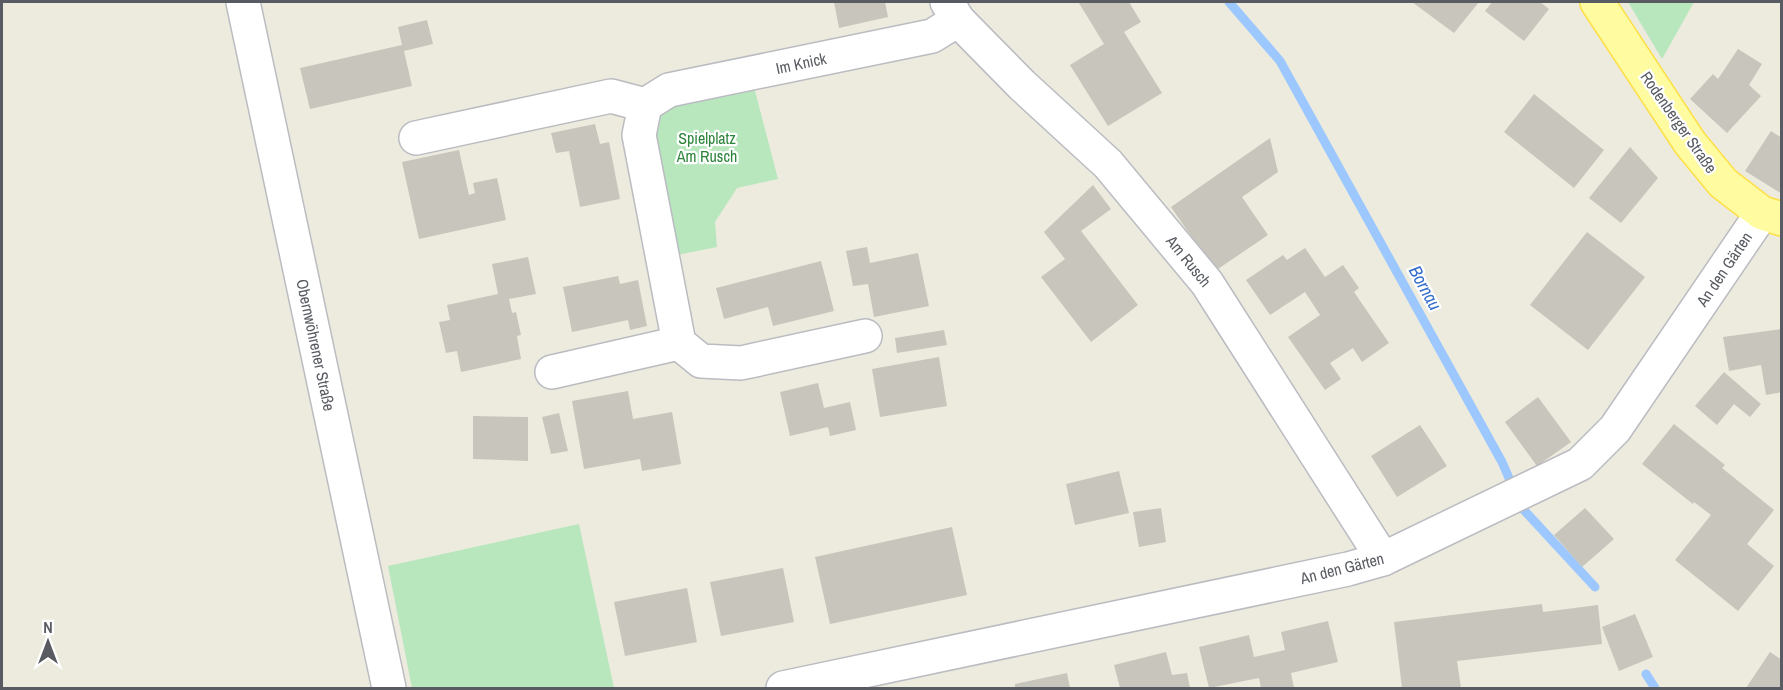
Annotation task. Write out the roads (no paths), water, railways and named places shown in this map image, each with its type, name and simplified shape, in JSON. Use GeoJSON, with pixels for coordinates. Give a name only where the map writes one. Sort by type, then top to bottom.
{"type":"FeatureCollection","features":[{"type":"Feature","properties":{"kind":"main road","name":"Rodenberger Straße"},"geometry":{"type":"LineString","coordinates":[[1597,2],[1690,143],[1723,183],[1772,216]]}},
{"type":"Feature","properties":{"kind":"street","name":"Obernwöhrener Straße"},"geometry":{"type":"LineString","coordinates":[[243,2],[389,688]]}},
{"type":"Feature","properties":{"kind":"street","name":"Im Knick"},"geometry":{"type":"LineString","coordinates":[[645,105],[669,90],[932,36],[953,11]]}},
{"type":"Feature","properties":{"kind":"street","name":"Am Rusch"},"geometry":{"type":"LineString","coordinates":[[953,11],[1022,85],[1108,164],[1208,283],[1383,559]]}},
{"type":"Feature","properties":{"kind":"street"},"geometry":{"type":"LineString","coordinates":[[416,138],[611,96],[645,105],[639,135],[679,343],[701,361],[741,363],[865,336]]}},
{"type":"Feature","properties":{"kind":"street","name":"An den Gärten"},"geometry":{"type":"LineString","coordinates":[[783,688],[1348,569],[1383,559],[1580,464],[1615,429],[1772,216]]}},
{"type":"Feature","properties":{"kind":"street"},"geometry":{"type":"LineString","coordinates":[[552,372],[679,343]]}},
{"type":"Feature","properties":{"kind":"waterway","name":"Bornau"},"geometry":{"type":"LineString","coordinates":[[1229,2],[1280,61],[1502,462],[1522,508],[1595,587]]}},
{"type":"Feature","properties":{"kind":"waterway","name":"Bornau"},"geometry":{"type":"LineString","coordinates":[[1646,674],[1655,688]]}},
{"type":"Feature","properties":{"kind":"park label","name":"Spielplatz Am Rusch"},"geometry":{"type":"Point","coordinates":[707,147]}}]}
